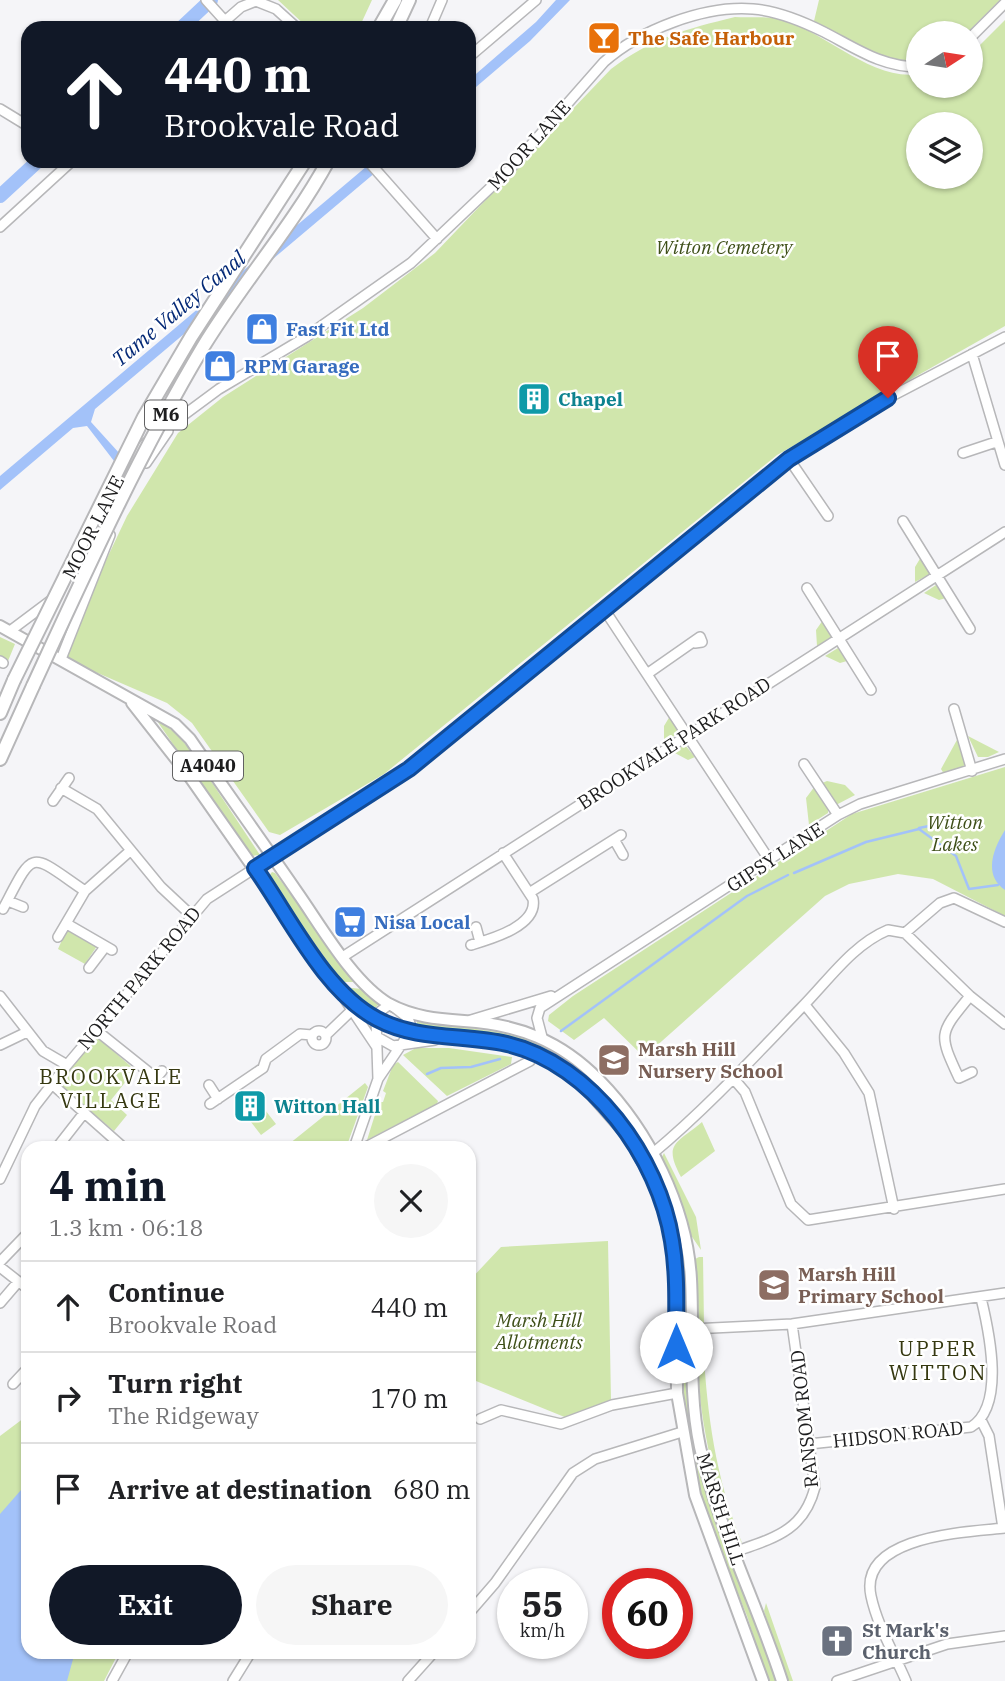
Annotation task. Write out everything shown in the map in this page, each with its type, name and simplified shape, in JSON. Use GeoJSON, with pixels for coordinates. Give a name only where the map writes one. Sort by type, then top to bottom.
{"type":"FeatureCollection","features":[{"type":"Feature","properties":{"kind":"highway"},"geometry":{"type":"LineString","coordinates":[[383,21],[395,0]]}},
{"type":"Feature","properties":{"kind":"highway"},"geometry":{"type":"LineString","coordinates":[[399,21],[409,0]]}},
{"type":"Feature","properties":{"kind":"highway","name":"M6"},"geometry":{"type":"LineString","coordinates":[[0,713],[144,417],[191,337],[300,168]]}},
{"type":"Feature","properties":{"kind":"highway","name":"M6"},"geometry":{"type":"LineString","coordinates":[[0,759],[115,506],[204,346],[312,190],[324,168]]}},
{"type":"Feature","properties":{"kind":"main road","name":"A4040"},"geometry":{"type":"LineString","coordinates":[[5,628],[175,724],[190,739],[344,957],[364,983],[390,1004]]}},
{"type":"Feature","properties":{"kind":"main road","name":"A4040"},"geometry":{"type":"LineString","coordinates":[[125,696],[156,730],[339,990],[376,1019]]}},
{"type":"Feature","properties":{"kind":"main road"},"geometry":{"type":"LineString","coordinates":[[255,868],[273,857]]}},
{"type":"Feature","properties":{"kind":"main road","name":"MARSH HILL"},"geometry":{"type":"LineString","coordinates":[[390,1004],[414,1015],[516,1028],[542,1037],[572,1055],[600,1080],[652,1154],[682,1225],[691,1278],[691,1366],[696,1427],[711,1489],[766,1630],[782,1681]]}},
{"type":"Feature","properties":{"kind":"main road","name":"MARSH HILL"},"geometry":{"type":"LineString","coordinates":[[376,1019],[411,1033],[506,1044],[565,1069],[629,1136],[656,1186],[669,1226],[676,1269],[677,1393],[682,1432],[704,1524],[746,1628],[763,1681]]}},
{"type":"Feature","properties":{"kind":"main road"},"geometry":{"type":"LineString","coordinates":[[676,1331],[692,1329]]}},
{"type":"Feature","properties":{"kind":"street"},"geometry":{"type":"LineString","coordinates":[[206,0],[220,21]]}},
{"type":"Feature","properties":{"kind":"street"},"geometry":{"type":"LineString","coordinates":[[433,21],[442,0]]}},
{"type":"Feature","properties":{"kind":"street"},"geometry":{"type":"LineString","coordinates":[[476,51],[537,0]]}},
{"type":"Feature","properties":{"kind":"street"},"geometry":{"type":"LineString","coordinates":[[222,21],[241,7],[256,1],[276,9],[289,21]]}},
{"type":"Feature","properties":{"kind":"street"},"geometry":{"type":"LineString","coordinates":[[984,24],[1005,3]]}},
{"type":"Feature","properties":{"kind":"street","name":"MOOR LANE"},"geometry":{"type":"LineString","coordinates":[[5,628],[60,592],[127,462],[219,389],[296,344],[363,298],[437,239],[509,170],[607,59],[626,46],[676,23],[738,9],[773,12],[814,27],[889,65],[906,66]]}},
{"type":"Feature","properties":{"kind":"street"},"geometry":{"type":"LineString","coordinates":[[0,109],[21,122]]}},
{"type":"Feature","properties":{"kind":"street"},"geometry":{"type":"LineString","coordinates":[[0,227],[64,168]]}},
{"type":"Feature","properties":{"kind":"street"},"geometry":{"type":"LineString","coordinates":[[374,168],[437,239]]}},
{"type":"Feature","properties":{"kind":"street"},"geometry":{"type":"LineString","coordinates":[[273,857],[409,769],[789,459],[867,409],[1005,337]]}},
{"type":"Feature","properties":{"kind":"street"},"geometry":{"type":"LineString","coordinates":[[972,354],[1005,466]]}},
{"type":"Feature","properties":{"kind":"street","name":"MOOR LANE"},"geometry":{"type":"LineString","coordinates":[[61,659],[129,491],[154,449],[176,422]]}},
{"type":"Feature","properties":{"kind":"street"},"geometry":{"type":"LineString","coordinates":[[963,453],[996,442]]}},
{"type":"Feature","properties":{"kind":"street"},"geometry":{"type":"LineString","coordinates":[[789,459],[828,516]]}},
{"type":"Feature","properties":{"kind":"street"},"geometry":{"type":"LineString","coordinates":[[903,521],[970,629]]}},
{"type":"Feature","properties":{"kind":"street","name":"BROOKVALE PARK ROAD"},"geometry":{"type":"LineString","coordinates":[[344,957],[1005,532]]}},
{"type":"Feature","properties":{"kind":"street"},"geometry":{"type":"LineString","coordinates":[[807,588],[871,690]]}},
{"type":"Feature","properties":{"kind":"street"},"geometry":{"type":"LineString","coordinates":[[604,609],[770,861]]}},
{"type":"Feature","properties":{"kind":"street"},"geometry":{"type":"LineString","coordinates":[[647,674],[695,643]]}},
{"type":"Feature","properties":{"kind":"street"},"geometry":{"type":"LineString","coordinates":[[954,709],[972,771]]}},
{"type":"Feature","properties":{"kind":"street","name":"GIPSY LANE"},"geometry":{"type":"LineString","coordinates":[[542,1037],[537,1018],[540,1008],[838,815],[860,804],[1005,759]]}},
{"type":"Feature","properties":{"kind":"street"},"geometry":{"type":"LineString","coordinates":[[804,764],[838,815]]}},
{"type":"Feature","properties":{"kind":"street"},"geometry":{"type":"LineString","coordinates":[[53,801],[69,778]]}},
{"type":"Feature","properties":{"kind":"street"},"geometry":{"type":"LineString","coordinates":[[61,788],[97,809],[176,903],[192,916]]}},
{"type":"Feature","properties":{"kind":"street"},"geometry":{"type":"LineString","coordinates":[[529,893],[618,838],[623,855]]}},
{"type":"Feature","properties":{"kind":"street"},"geometry":{"type":"LineString","coordinates":[[58,937],[85,891],[131,851]]}},
{"type":"Feature","properties":{"kind":"street"},"geometry":{"type":"LineString","coordinates":[[476,927],[476,944],[498,937],[528,917],[534,903],[503,853]]}},
{"type":"Feature","properties":{"kind":"street"},"geometry":{"type":"LineString","coordinates":[[23,908],[6,905],[24,867],[36,862],[47,865],[85,891]]}},
{"type":"Feature","properties":{"kind":"street","name":"NORTH PARK ROAD"},"geometry":{"type":"LineString","coordinates":[[0,1179],[35,1106],[67,1065],[207,899],[255,868]]}},
{"type":"Feature","properties":{"kind":"street"},"geometry":{"type":"LineString","coordinates":[[905,933],[940,903],[954,898],[1005,922]]}},
{"type":"Feature","properties":{"kind":"street"},"geometry":{"type":"LineString","coordinates":[[67,924],[109,949],[89,968]]}},
{"type":"Feature","properties":{"kind":"street"},"geometry":{"type":"LineString","coordinates":[[652,1154],[733,1078],[867,941],[888,930],[905,933],[970,996],[1005,1024]]}},
{"type":"Feature","properties":{"kind":"street"},"geometry":{"type":"LineString","coordinates":[[339,990],[351,1011],[376,1042],[401,1046],[420,1041],[461,1038]]}},
{"type":"Feature","properties":{"kind":"street","name":"GIPSY LANE"},"geometry":{"type":"LineString","coordinates":[[467,1021],[563,993]]}},
{"type":"Feature","properties":{"kind":"street"},"geometry":{"type":"LineString","coordinates":[[0,996],[19,1016],[27,1032],[43,1051],[67,1065]]}},
{"type":"Feature","properties":{"kind":"street"},"geometry":{"type":"LineString","coordinates":[[970,996],[947,1024],[943,1036],[959,1078],[972,1072]]}},
{"type":"Feature","properties":{"kind":"street"},"geometry":{"type":"LineString","coordinates":[[360,1141],[378,1079],[411,1033],[412,1024],[408,1018],[390,1004],[378,1013],[376,1019],[378,1079]]}},
{"type":"Feature","properties":{"kind":"street"},"geometry":{"type":"LineString","coordinates":[[805,1005],[844,1054],[869,1093],[894,1209]]}},
{"type":"Feature","properties":{"kind":"street"},"geometry":{"type":"LineString","coordinates":[[209,1086],[214,1102],[263,1068],[266,1059],[300,1034],[312,1035],[317,1031],[326,1035],[351,1011]]}},
{"type":"Feature","properties":{"kind":"street"},"geometry":{"type":"LineString","coordinates":[[96,1030],[156,1078],[162,1071]]}},
{"type":"Feature","properties":{"kind":"street"},"geometry":{"type":"LineString","coordinates":[[0,1045],[27,1032]]}},
{"type":"Feature","properties":{"kind":"street"},"geometry":{"type":"LineString","coordinates":[[372,1141],[530,1061]]}},
{"type":"Feature","properties":{"kind":"street"},"geometry":{"type":"LineString","coordinates":[[733,1078],[745,1092],[791,1204],[808,1220],[894,1209],[1005,1189]]}},
{"type":"Feature","properties":{"kind":"street"},"geometry":{"type":"LineString","coordinates":[[53,1084],[116,1141]]}},
{"type":"Feature","properties":{"kind":"street"},"geometry":{"type":"LineString","coordinates":[[62,1141],[84,1113]]}},
{"type":"Feature","properties":{"kind":"street"},"geometry":{"type":"LineString","coordinates":[[21,1241],[0,1265],[21,1284]]}},
{"type":"Feature","properties":{"kind":"street"},"geometry":{"type":"LineString","coordinates":[[0,1303],[18,1282]]}},
{"type":"Feature","properties":{"kind":"street"},"geometry":{"type":"LineString","coordinates":[[692,1329],[792,1324],[1005,1293]]}},
{"type":"Feature","properties":{"kind":"street","name":"HIDSON ROAD"},"geometry":{"type":"LineString","coordinates":[[810,1444],[971,1427],[982,1422],[993,1405],[997,1368],[981,1298]]}},
{"type":"Feature","properties":{"kind":"street","name":"RANSOM ROAD"},"geometry":{"type":"LineString","coordinates":[[734,1552],[790,1529],[808,1511],[815,1487],[792,1324]]}},
{"type":"Feature","properties":{"kind":"street"},"geometry":{"type":"LineString","coordinates":[[13,1384],[21,1375]]}},
{"type":"Feature","properties":{"kind":"street"},"geometry":{"type":"LineString","coordinates":[[480,1419],[501,1410],[561,1424],[612,1405],[677,1393]]}},
{"type":"Feature","properties":{"kind":"street"},"geometry":{"type":"LineString","coordinates":[[906,1681],[870,1593],[876,1568],[892,1551],[925,1537],[1004,1528],[989,1436],[982,1422]]}},
{"type":"Feature","properties":{"kind":"street"},"geometry":{"type":"LineString","coordinates":[[476,1605],[495,1583],[573,1473],[595,1459],[682,1432]]}},
{"type":"Feature","properties":{"kind":"street"},"geometry":{"type":"LineString","coordinates":[[837,1681],[947,1644],[1005,1636]]}},
{"type":"Feature","properties":{"kind":"street"},"geometry":{"type":"LineString","coordinates":[[112,1681],[124,1659]]}},
{"type":"Feature","properties":{"kind":"street"},"geometry":{"type":"LineString","coordinates":[[233,1681],[247,1659]]}},
{"type":"Feature","properties":{"kind":"street"},"geometry":{"type":"LineString","coordinates":[[408,1681],[428,1659]]}},
{"type":"Feature","properties":{"kind":"green space"},"geometry":{"type":"Polygon","coordinates":[[[278,0],[372,0],[362,21],[300,21],[278,0]]]}},
{"type":"Feature","properties":{"kind":"green space"},"geometry":{"type":"Polygon","coordinates":[[[819,0],[1000,0],[979,21],[906,21],[906,62],[886,59],[814,21],[819,0]]]}},
{"type":"Feature","properties":{"kind":"green space","name":"Witton Cemetery"},"geometry":{"type":"Polygon","coordinates":[[[735,17],[779,19],[813,33],[866,63],[906,74],[906,98],[984,98],[984,41],[1005,20],[1005,326],[777,455],[384,774],[280,835],[269,832],[192,723],[167,703],[63,658],[73,630],[127,516],[178,433],[223,397],[363,308],[435,253],[611,69],[641,49],[685,31],[735,17]]]}},
{"type":"Feature","properties":{"kind":"green space"},"geometry":{"type":"Polygon","coordinates":[[[921,557],[930,574],[915,582],[915,567],[921,557]]]}},
{"type":"Feature","properties":{"kind":"green space"},"geometry":{"type":"Polygon","coordinates":[[[936,585],[946,598],[939,600],[924,593],[936,585]]]}},
{"type":"Feature","properties":{"kind":"green space"},"geometry":{"type":"Polygon","coordinates":[[[823,620],[832,637],[817,646],[816,630],[823,620]]]}},
{"type":"Feature","properties":{"kind":"green space"},"geometry":{"type":"Polygon","coordinates":[[[0,637],[15,644],[8,661],[0,657],[0,637]]]}},
{"type":"Feature","properties":{"kind":"green space"},"geometry":{"type":"Polygon","coordinates":[[[838,648],[847,661],[840,663],[825,656],[838,648]]]}},
{"type":"Feature","properties":{"kind":"green space"},"geometry":{"type":"Polygon","coordinates":[[[670,716],[679,733],[664,742],[664,726],[670,716]]]}},
{"type":"Feature","properties":{"kind":"green space"},"geometry":{"type":"Polygon","coordinates":[[[155,718],[177,734],[191,751],[260,855],[250,856],[155,718]]]}},
{"type":"Feature","properties":{"kind":"green space"},"geometry":{"type":"Polygon","coordinates":[[[968,736],[999,752],[988,757],[978,757],[968,736]]]}},
{"type":"Feature","properties":{"kind":"green space"},"geometry":{"type":"Polygon","coordinates":[[[958,738],[965,764],[961,770],[944,774],[941,769],[958,738]]]}},
{"type":"Feature","properties":{"kind":"green space"},"geometry":{"type":"Polygon","coordinates":[[[685,745],[695,757],[688,760],[673,752],[685,745]]]}},
{"type":"Feature","properties":{"kind":"green space","name":"Witton Lakes"},"geometry":{"type":"Polygon","coordinates":[[[1005,767],[1005,916],[933,879],[898,874],[849,884],[825,896],[644,1057],[604,1018],[574,1040],[548,1021],[549,1015],[573,996],[852,814],[1005,767]]]}},
{"type":"Feature","properties":{"kind":"green space"},"geometry":{"type":"Polygon","coordinates":[[[827,781],[845,785],[855,795],[836,805],[820,784],[827,781]]]}},
{"type":"Feature","properties":{"kind":"green space"},"geometry":{"type":"Polygon","coordinates":[[[815,786],[828,807],[828,813],[809,825],[806,798],[815,786]]]}},
{"type":"Feature","properties":{"kind":"green space"},"geometry":{"type":"Polygon","coordinates":[[[272,872],[356,982],[338,982],[267,878],[272,872]]]}},
{"type":"Feature","properties":{"kind":"green space"},"geometry":{"type":"Polygon","coordinates":[[[70,929],[97,946],[85,964],[58,949],[66,931],[70,929]]]}},
{"type":"Feature","properties":{"kind":"green space"},"geometry":{"type":"Polygon","coordinates":[[[343,987],[362,989],[379,1004],[372,1011],[343,987]]]}},
{"type":"Feature","properties":{"kind":"green space"},"geometry":{"type":"Polygon","coordinates":[[[417,1021],[521,1035],[566,1058],[564,1061],[573,1070],[544,1054],[416,1031],[417,1021]]]}},
{"type":"Feature","properties":{"kind":"green space"},"geometry":{"type":"Polygon","coordinates":[[[96,1036],[135,1070],[111,1100],[127,1115],[114,1131],[58,1084],[96,1036]]]}},
{"type":"Feature","properties":{"kind":"green space"},"geometry":{"type":"Polygon","coordinates":[[[416,1048],[449,1048],[512,1057],[511,1064],[447,1096],[403,1055],[416,1048]]]}},
{"type":"Feature","properties":{"kind":"green space"},"geometry":{"type":"Polygon","coordinates":[[[398,1062],[438,1101],[437,1104],[367,1140],[379,1102],[383,1102],[386,1093],[383,1091],[393,1065],[398,1062]]]}},
{"type":"Feature","properties":{"kind":"green space"},"geometry":{"type":"Polygon","coordinates":[[[586,1074],[620,1115],[646,1157],[666,1201],[682,1252],[679,1253],[670,1214],[654,1176],[583,1079],[586,1074]]]}},
{"type":"Feature","properties":{"kind":"green space"},"geometry":{"type":"Polygon","coordinates":[[[365,1083],[368,1087],[349,1141],[293,1141],[365,1083]]]}},
{"type":"Feature","properties":{"kind":"green space"},"geometry":{"type":"Polygon","coordinates":[[[262,1106],[276,1124],[261,1135],[247,1117],[262,1106]]]}},
{"type":"Feature","properties":{"kind":"green space"},"geometry":{"type":"Polygon","coordinates":[[[702,1122],[715,1151],[681,1177],[673,1150],[679,1140],[702,1122]]]}},
{"type":"Feature","properties":{"kind":"green space"},"geometry":{"type":"Polygon","coordinates":[[[664,1153],[696,1217],[701,1250],[686,1228],[660,1161],[664,1153]]]}},
{"type":"Feature","properties":{"kind":"green space","name":"Marsh Hill Allotments"},"geometry":{"type":"Polygon","coordinates":[[[608,1241],[611,1400],[567,1418],[476,1381],[476,1274],[501,1247],[608,1241]]]}},
{"type":"Feature","properties":{"kind":"green space"},"geometry":{"type":"Polygon","coordinates":[[[703,1257],[704,1324],[697,1316],[695,1259],[703,1257]]]}},
{"type":"Feature","properties":{"kind":"green space"},"geometry":{"type":"Polygon","coordinates":[[[685,1272],[687,1315],[684,1326],[680,1273],[685,1272]]]}},
{"type":"Feature","properties":{"kind":"green space"},"geometry":{"type":"Polygon","coordinates":[[[703,1337],[714,1442],[725,1493],[742,1543],[733,1536],[707,1440],[699,1391],[696,1341],[703,1337]]]}},
{"type":"Feature","properties":{"kind":"green space"},"geometry":{"type":"Polygon","coordinates":[[[683,1342],[687,1347],[696,1435],[706,1492],[724,1546],[777,1681],[768,1681],[747,1616],[701,1502],[685,1426],[681,1381],[683,1342]]]}},
{"type":"Feature","properties":{"kind":"green space"},"geometry":{"type":"Polygon","coordinates":[[[21,1420],[21,1659],[115,1659],[104,1681],[0,1681],[0,1436],[21,1420]]]}},
{"type":"Feature","properties":{"kind":"green space"},"geometry":{"type":"Polygon","coordinates":[[[766,1603],[793,1681],[787,1681],[764,1611],[766,1603]]]}},
{"type":"Feature","properties":{"kind":"water"},"geometry":{"type":"Polygon","coordinates":[[[556,0],[570,0],[530,41],[476,87],[476,74],[536,22],[556,0]]]}},
{"type":"Feature","properties":{"kind":"water"},"geometry":{"type":"Polygon","coordinates":[[[365,168],[381,168],[95,409],[91,422],[120,454],[114,461],[87,426],[73,428],[0,490],[0,476],[365,168]]]}},
{"type":"Feature","properties":{"kind":"water","name":"Witton Lakes"},"geometry":{"type":"Polygon","coordinates":[[[1005,830],[1005,890],[994,877],[992,862],[1005,830]]]}},
{"type":"Feature","properties":{"kind":"water"},"geometry":{"type":"Polygon","coordinates":[[[21,1490],[21,1659],[73,1659],[67,1681],[0,1681],[0,1514],[21,1490]]]}},
{"type":"Feature","properties":{"kind":"waterway"},"geometry":{"type":"LineString","coordinates":[[188,21],[211,0]]}},
{"type":"Feature","properties":{"kind":"waterway"},"geometry":{"type":"LineString","coordinates":[[0,196],[30,168]]}},
{"type":"Feature","properties":{"kind":"waterway"},"geometry":{"type":"LineString","coordinates":[[919,828],[949,822],[954,825]]}},
{"type":"Feature","properties":{"kind":"waterway"},"geometry":{"type":"LineString","coordinates":[[794,873],[866,842],[919,829],[956,856],[969,889],[998,885]]}},
{"type":"Feature","properties":{"kind":"waterway"},"geometry":{"type":"LineString","coordinates":[[561,1031],[747,896],[788,875]]}},
{"type":"Feature","properties":{"kind":"waterway"},"geometry":{"type":"LineString","coordinates":[[427,1074],[441,1068],[471,1067],[500,1059]]}},
{"type":"Feature","properties":{"kind":"place","name":"The Safe Harbour"},"geometry":{"type":"Point","coordinates":[604,38]}},
{"type":"Feature","properties":{"kind":"place","name":"Fast Fit Ltd"},"geometry":{"type":"Point","coordinates":[262,329]}},
{"type":"Feature","properties":{"kind":"place","name":"RPM Garage"},"geometry":{"type":"Point","coordinates":[220,366]}},
{"type":"Feature","properties":{"kind":"place","name":"Chapel"},"geometry":{"type":"Point","coordinates":[534,399]}},
{"type":"Feature","properties":{"kind":"place","name":"Nisa Local"},"geometry":{"type":"Point","coordinates":[350,922]}},
{"type":"Feature","properties":{"kind":"place","name":"Marsh Hill Nursery School"},"geometry":{"type":"Point","coordinates":[614,1060]}},
{"type":"Feature","properties":{"kind":"place","name":"Witton Hall"},"geometry":{"type":"Point","coordinates":[250,1106]}},
{"type":"Feature","properties":{"kind":"place","name":"Marsh Hill Primary School"},"geometry":{"type":"Point","coordinates":[774,1285]}},
{"type":"Feature","properties":{"kind":"place","name":"St Mark's Church"},"geometry":{"type":"Point","coordinates":[837,1641]}},
{"type":"Feature","properties":{"kind":"district","name":"BROOKVALE VILLAGE"},"geometry":{"type":"Point","coordinates":[111,1089]}},
{"type":"Feature","properties":{"kind":"district","name":"UPPER WITTON"},"geometry":{"type":"Point","coordinates":[938,1361]}},
{"type":"Feature","properties":{"kind":"route"},"geometry":{"type":"LineString","coordinates":[[676,1347],[676,1269],[666,1212],[656,1186],[629,1136],[608,1111],[565,1069],[526,1050],[481,1040],[411,1033],[376,1019],[339,990],[255,868],[409,769],[789,459],[888,398]]}},
{"type":"Feature","properties":{"kind":"water label","name":"Tame Valley Canal"},"geometry":{"type":"Point","coordinates":[179,309]}}]}
